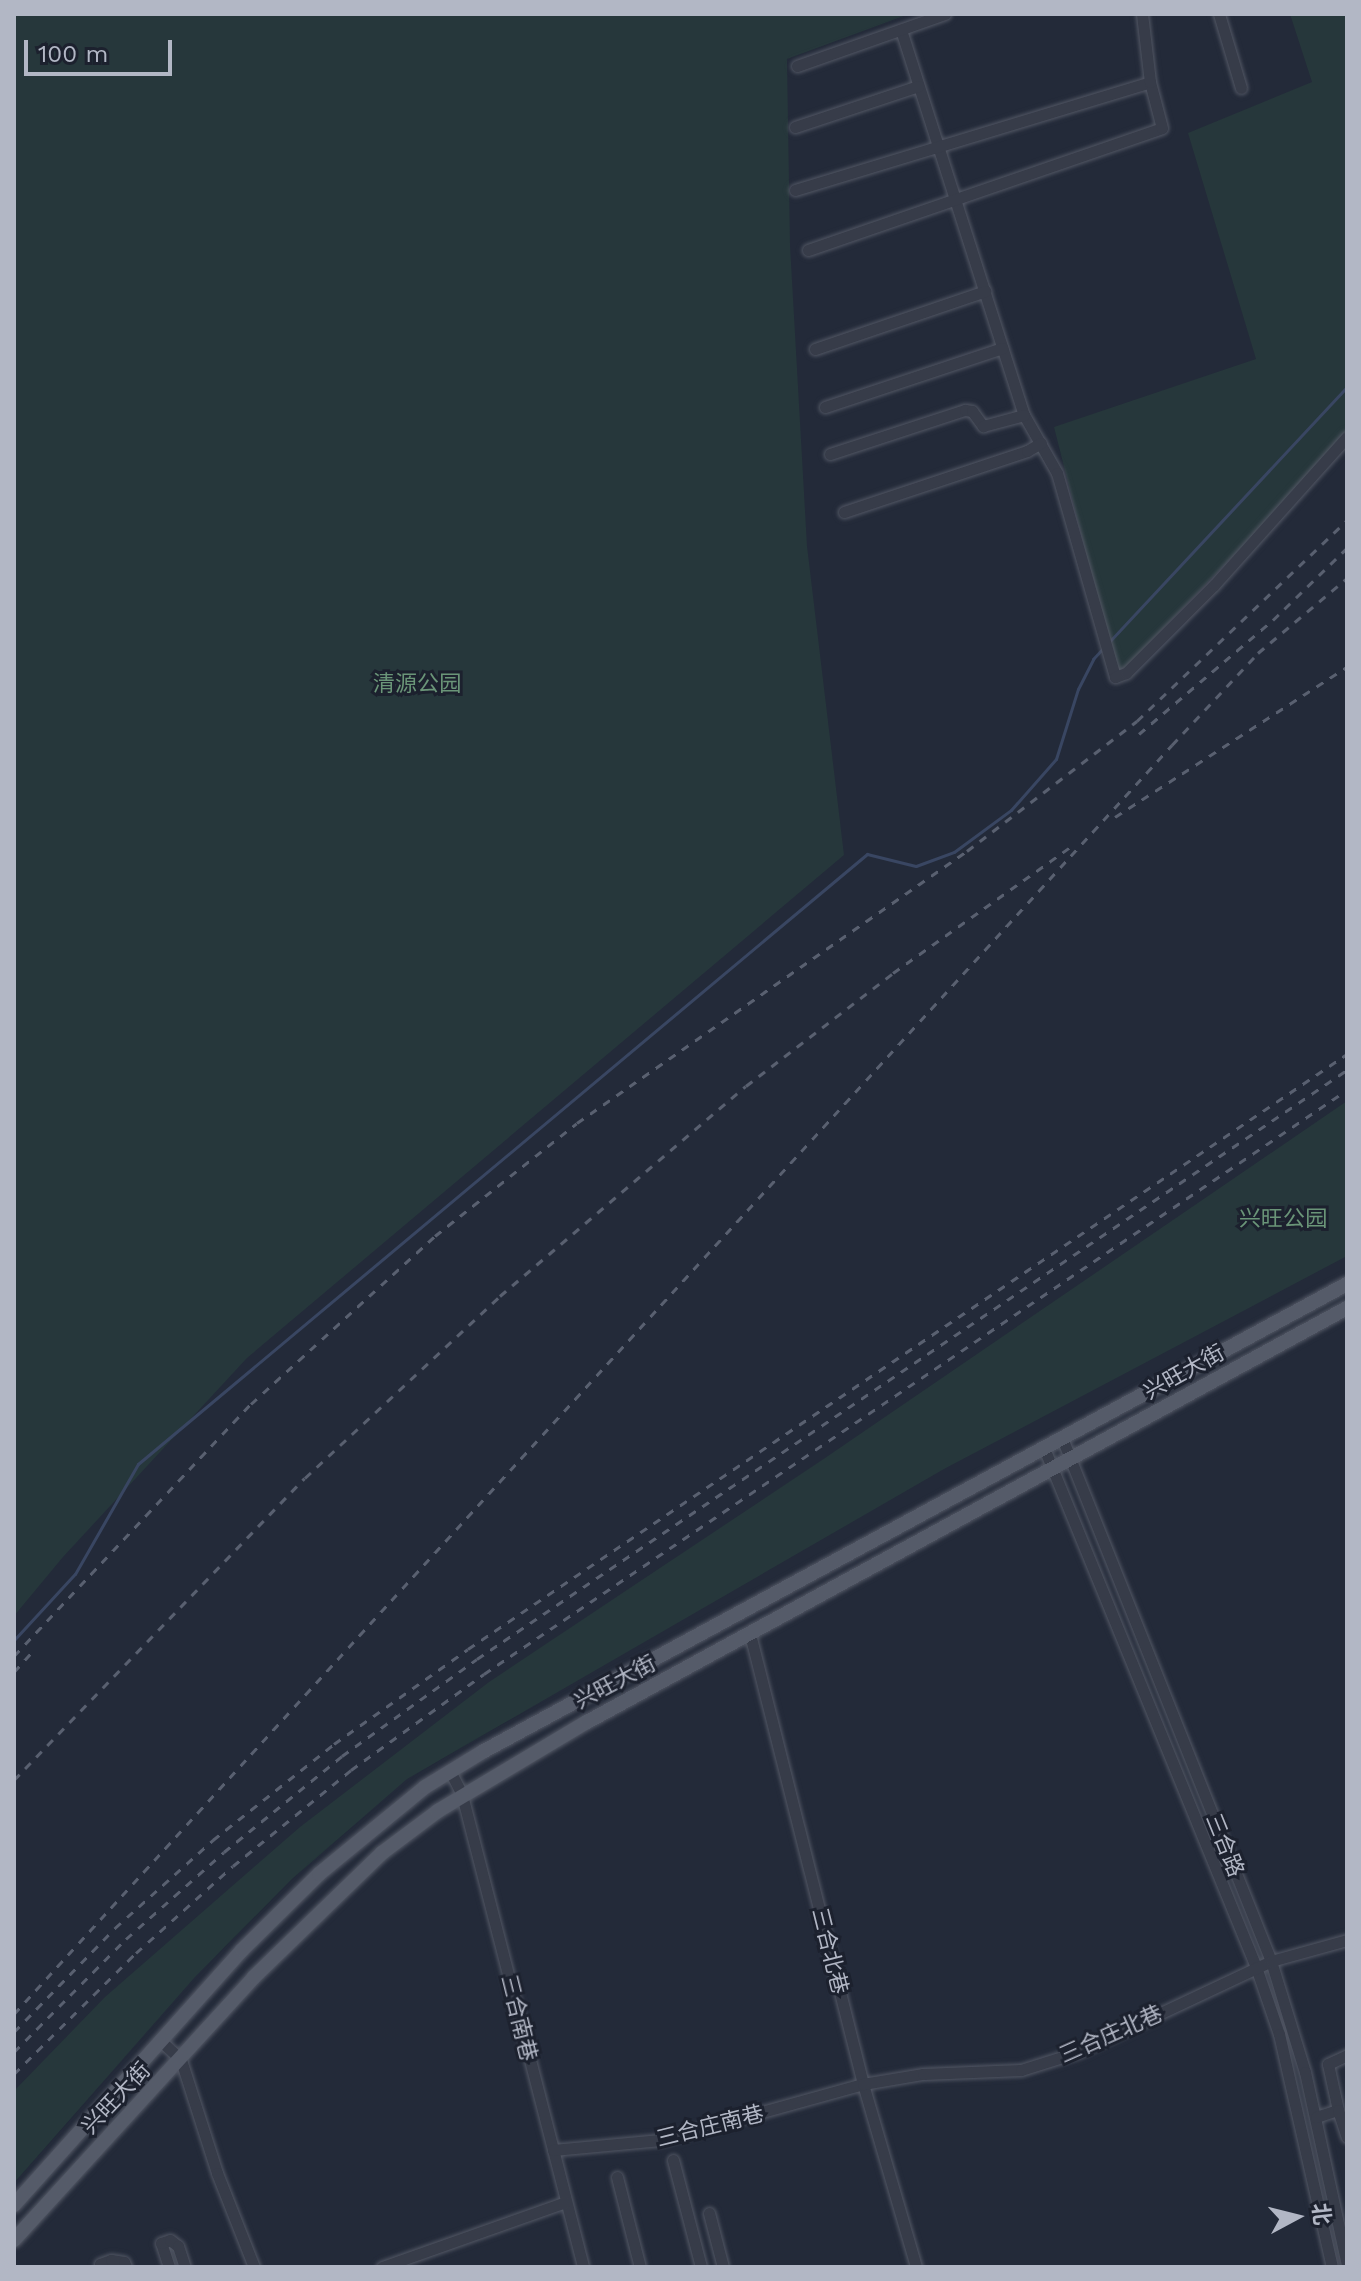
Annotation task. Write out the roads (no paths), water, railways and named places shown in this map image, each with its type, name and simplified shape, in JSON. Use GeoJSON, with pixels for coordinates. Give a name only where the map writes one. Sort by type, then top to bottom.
{"type":"FeatureCollection","features":[{"type":"Feature","properties":{"kind":"main road","name":"兴旺大街"},"geometry":{"type":"LineString","coordinates":[[14,2205],[242,1950],[319,1874],[425,1787],[1347,1284]]}},
{"type":"Feature","properties":{"kind":"main road","name":"兴旺大街"},"geometry":{"type":"LineString","coordinates":[[14,2240],[254,1977],[382,1853],[462,1795],[587,1722],[1347,1308]]}},
{"type":"Feature","properties":{"kind":"street"},"geometry":{"type":"LineString","coordinates":[[797,66],[945,14]]}},
{"type":"Feature","properties":{"kind":"street"},"geometry":{"type":"LineString","coordinates":[[808,250],[1162,128],[1150,82],[1142,14]]}},
{"type":"Feature","properties":{"kind":"street"},"geometry":{"type":"LineString","coordinates":[[1219,14],[1241,88]]}},
{"type":"Feature","properties":{"kind":"street"},"geometry":{"type":"LineString","coordinates":[[901,30],[1024,415],[1057,473],[1114,673],[1119,678],[1214,585],[1347,437]]}},
{"type":"Feature","properties":{"kind":"street"},"geometry":{"type":"LineString","coordinates":[[795,190],[1150,82]]}},
{"type":"Feature","properties":{"kind":"street"},"geometry":{"type":"LineString","coordinates":[[795,127],[918,86]]}},
{"type":"Feature","properties":{"kind":"street"},"geometry":{"type":"LineString","coordinates":[[815,349],[985,291]]}},
{"type":"Feature","properties":{"kind":"street"},"geometry":{"type":"LineString","coordinates":[[825,407],[1002,348]]}},
{"type":"Feature","properties":{"kind":"street"},"geometry":{"type":"LineString","coordinates":[[830,454],[965,410],[972,411],[983,426],[1024,415]]}},
{"type":"Feature","properties":{"kind":"street"},"geometry":{"type":"LineString","coordinates":[[844,512],[1027,451],[1041,443]]}},
{"type":"Feature","properties":{"kind":"street","name":"三合路"},"geometry":{"type":"LineString","coordinates":[[1062,1438],[1271,1961],[1316,2117],[1347,2264]]}},
{"type":"Feature","properties":{"kind":"street","name":"三合路"},"geometry":{"type":"LineString","coordinates":[[1044,1448],[1256,1967],[1279,2034],[1328,2249],[1329,2267]]}},
{"type":"Feature","properties":{"kind":"street","name":"三合北巷"},"geometry":{"type":"LineString","coordinates":[[750,1634],[863,2084],[916,2267]]}},
{"type":"Feature","properties":{"kind":"street","name":"三合南巷"},"geometry":{"type":"LineString","coordinates":[[450,1771],[462,1795],[583,2267]]}},
{"type":"Feature","properties":{"kind":"street","name":"三合庄北巷"},"geometry":{"type":"LineString","coordinates":[[863,2084],[923,2074],[1021,2070],[1046,2063],[1078,2052],[1256,1967],[1347,1940]]}},
{"type":"Feature","properties":{"kind":"street"},"geometry":{"type":"LineString","coordinates":[[162,2042],[181,2060],[217,2173],[254,2267]]}},
{"type":"Feature","properties":{"kind":"street"},"geometry":{"type":"LineString","coordinates":[[1347,2055],[1328,2064],[1347,2137]]}},
{"type":"Feature","properties":{"kind":"street","name":"三合庄南巷"},"geometry":{"type":"LineString","coordinates":[[553,2150],[661,2140],[863,2084]]}},
{"type":"Feature","properties":{"kind":"street"},"geometry":{"type":"LineString","coordinates":[[1316,2117],[1338,2110]]}},
{"type":"Feature","properties":{"kind":"street"},"geometry":{"type":"LineString","coordinates":[[673,2160],[701,2267]]}},
{"type":"Feature","properties":{"kind":"street"},"geometry":{"type":"LineString","coordinates":[[617,2177],[640,2267]]}},
{"type":"Feature","properties":{"kind":"street"},"geometry":{"type":"LineString","coordinates":[[382,2267],[566,2202]]}},
{"type":"Feature","properties":{"kind":"street"},"geometry":{"type":"LineString","coordinates":[[709,2213],[723,2267]]}},
{"type":"Feature","properties":{"kind":"street"},"geometry":{"type":"LineString","coordinates":[[169,2267],[161,2243],[170,2240],[178,2246],[185,2267]]}},
{"type":"Feature","properties":{"kind":"street"},"geometry":{"type":"LineString","coordinates":[[101,2267],[100,2264],[111,2260],[124,2262],[126,2267]]}},
{"type":"Feature","properties":{"kind":"waterway"},"geometry":{"type":"LineString","coordinates":[[1109,642],[1347,387]]}},
{"type":"Feature","properties":{"kind":"waterway"},"geometry":{"type":"LineString","coordinates":[[14,1640],[75,1574],[138,1464],[867,854],[916,866],[954,852],[1011,810],[1056,759],[1078,689],[1093,659],[1104,647]]}},
{"type":"Feature","properties":{"kind":"railway"},"geometry":{"type":"LineString","coordinates":[[14,1656],[251,1404],[435,1236],[577,1123],[967,851],[1137,721],[1347,520]]}},
{"type":"Feature","properties":{"kind":"railway"},"geometry":{"type":"LineString","coordinates":[[1139,734],[1273,620],[1347,548]]}},
{"type":"Feature","properties":{"kind":"railway"},"geometry":{"type":"LineString","coordinates":[[14,2014],[1172,745],[1258,653],[1347,578]]}},
{"type":"Feature","properties":{"kind":"railway"},"geometry":{"type":"LineString","coordinates":[[1115,817],[1347,667]]}},
{"type":"Feature","properties":{"kind":"railway"},"geometry":{"type":"LineString","coordinates":[[14,1780],[305,1478],[500,1296],[746,1086],[893,973],[1072,846]]}},
{"type":"Feature","properties":{"kind":"railway"},"geometry":{"type":"LineString","coordinates":[[14,2032],[115,1928],[213,1840],[334,1744],[468,1649],[1347,1054]]}},
{"type":"Feature","properties":{"kind":"railway"},"geometry":{"type":"LineString","coordinates":[[14,2052],[126,1939],[224,1852],[342,1756],[477,1659],[1347,1070]]}},
{"type":"Feature","properties":{"kind":"railway"},"geometry":{"type":"LineString","coordinates":[[14,2074],[136,1953],[233,1866],[351,1770],[484,1674],[1347,1090]]}},
{"type":"Feature","properties":{"kind":"railway"},"geometry":{"type":"LineString","coordinates":[[14,1672],[34,1650]]}},
{"type":"Feature","properties":{"kind":"park label","name":"清源公园"},"geometry":{"type":"Point","coordinates":[417,684]}},
{"type":"Feature","properties":{"kind":"park label","name":"兴旺公园"},"geometry":{"type":"Point","coordinates":[1283,1219]}}]}
